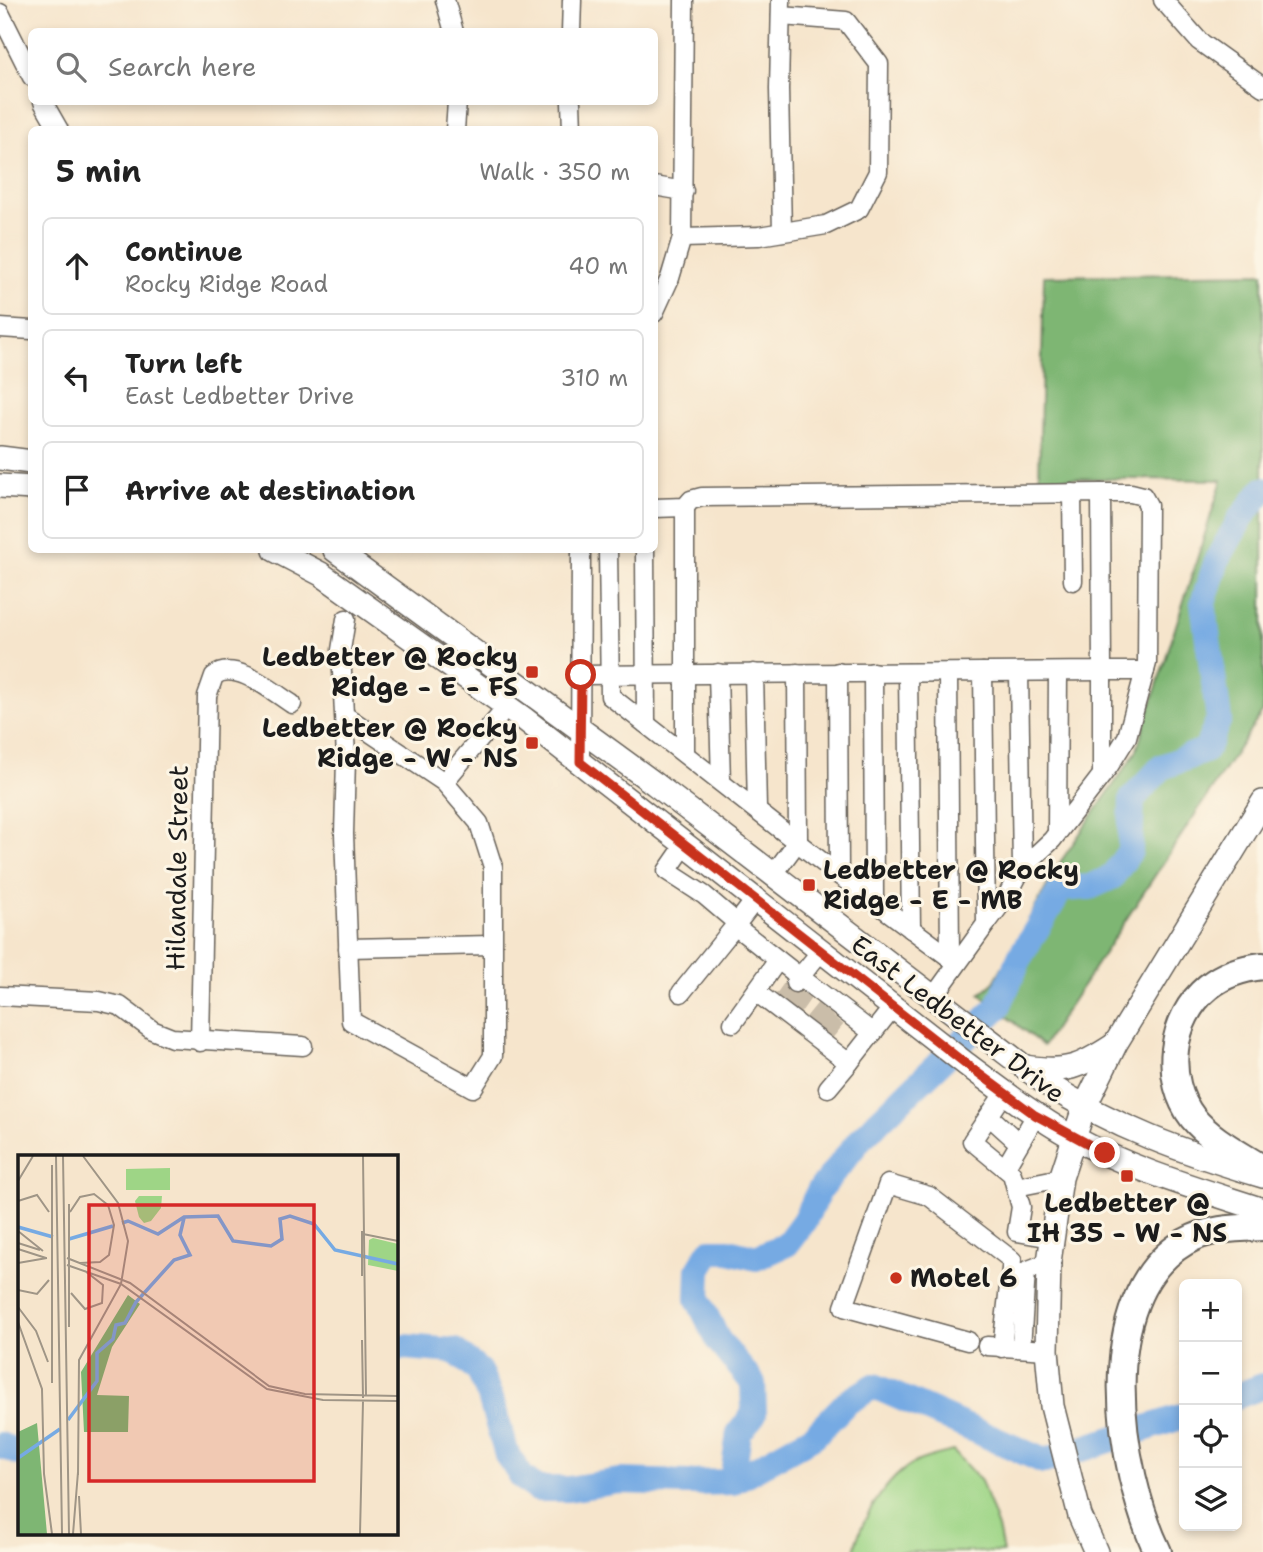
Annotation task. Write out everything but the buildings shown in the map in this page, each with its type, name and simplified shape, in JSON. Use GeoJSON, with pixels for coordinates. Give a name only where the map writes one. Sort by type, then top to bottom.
{"type":"FeatureCollection","features":[{"type":"Feature","properties":{"kind":"highway"},"geometry":{"type":"LineString","coordinates":[[1263,966],[1227,975],[1208,986],[1182,1021],[1174,1060],[1176,1082],[1183,1102],[1194,1118],[1222,1143],[1263,1169]]}},
{"type":"Feature","properties":{"kind":"highway"},"geometry":{"type":"LineString","coordinates":[[1158,1552],[1146,1523],[1126,1440],[1121,1378],[1126,1333],[1137,1300],[1152,1272],[1167,1255],[1185,1242],[1205,1233],[1263,1227]]}},
{"type":"Feature","properties":{"kind":"main road"},"geometry":{"type":"LineString","coordinates":[[0,458],[28,461]]}},
{"type":"Feature","properties":{"kind":"main road"},"geometry":{"type":"LineString","coordinates":[[0,486],[28,488]]}},
{"type":"Feature","properties":{"kind":"main road","name":"East Ledbetter Drive"},"geometry":{"type":"LineString","coordinates":[[281,553],[321,574],[507,707],[1035,1115],[1073,1138],[1167,1179],[1263,1210]]}},
{"type":"Feature","properties":{"kind":"main road"},"geometry":{"type":"LineString","coordinates":[[321,574],[333,553]]}},
{"type":"Feature","properties":{"kind":"main road","name":"East Ledbetter Drive"},"geometry":{"type":"LineString","coordinates":[[339,553],[581,728],[1021,1067],[1084,1108],[1177,1150],[1263,1176]]}},
{"type":"Feature","properties":{"kind":"main road"},"geometry":{"type":"LineString","coordinates":[[1096,1552],[1080,1516],[1052,1406],[1047,1350],[1049,1262],[1061,1178],[1084,1108],[1116,1043],[1263,802]]}},
{"type":"Feature","properties":{"kind":"main road"},"geometry":{"type":"LineString","coordinates":[[755,900],[773,875]]}},
{"type":"Feature","properties":{"kind":"main road"},"geometry":{"type":"LineString","coordinates":[[892,1007],[911,982]]}},
{"type":"Feature","properties":{"kind":"main road"},"geometry":{"type":"LineString","coordinates":[[1021,1067],[1054,1071],[1073,1067],[1091,1060],[1116,1043]]}},
{"type":"Feature","properties":{"kind":"street"},"geometry":{"type":"LineString","coordinates":[[12,0],[0,13],[28,69]]}},
{"type":"Feature","properties":{"kind":"street"},"geometry":{"type":"LineString","coordinates":[[445,0],[453,28]]}},
{"type":"Feature","properties":{"kind":"street"},"geometry":{"type":"LineString","coordinates":[[571,28],[572,0]]}},
{"type":"Feature","properties":{"kind":"street"},"geometry":{"type":"LineString","coordinates":[[658,299],[670,278],[682,238],[684,0]]}},
{"type":"Feature","properties":{"kind":"street"},"geometry":{"type":"LineString","coordinates":[[1163,0],[1199,41],[1263,88]]}},
{"type":"Feature","properties":{"kind":"street"},"geometry":{"type":"LineString","coordinates":[[682,238],[760,236],[826,225],[859,209],[878,172],[879,64],[846,22],[781,8],[779,102],[782,232]]}},
{"type":"Feature","properties":{"kind":"street"},"geometry":{"type":"LineString","coordinates":[[45,105],[56,126]]}},
{"type":"Feature","properties":{"kind":"street"},"geometry":{"type":"LineString","coordinates":[[455,126],[457,105]]}},
{"type":"Feature","properties":{"kind":"street"},"geometry":{"type":"LineString","coordinates":[[571,105],[572,126]]}},
{"type":"Feature","properties":{"kind":"street"},"geometry":{"type":"LineString","coordinates":[[658,187],[684,191]]}},
{"type":"Feature","properties":{"kind":"street"},"geometry":{"type":"LineString","coordinates":[[0,328],[28,330]]}},
{"type":"Feature","properties":{"kind":"street"},"geometry":{"type":"LineString","coordinates":[[1072,493],[1073,581]]}},
{"type":"Feature","properties":{"kind":"street"},"geometry":{"type":"LineString","coordinates":[[685,754],[685,507],[691,500],[702,497],[1072,493],[1131,493],[1143,496],[1148,505],[1149,642],[1145,671],[1127,737],[1102,775],[1057,833],[1022,868],[1007,896],[954,961],[937,1002]]}},
{"type":"Feature","properties":{"kind":"street"},"geometry":{"type":"LineString","coordinates":[[1101,493],[1102,775]]}},
{"type":"Feature","properties":{"kind":"street"},"geometry":{"type":"LineString","coordinates":[[658,508],[685,507]]}},
{"type":"Feature","properties":{"kind":"street"},"geometry":{"type":"LineString","coordinates":[[580,762],[581,553]]}},
{"type":"Feature","properties":{"kind":"street"},"geometry":{"type":"LineString","coordinates":[[608,553],[610,696],[954,961]]}},
{"type":"Feature","properties":{"kind":"street"},"geometry":{"type":"LineString","coordinates":[[645,553],[646,724]]}},
{"type":"Feature","properties":{"kind":"street"},"geometry":{"type":"LineString","coordinates":[[344,715],[444,782],[479,823],[493,867],[493,1056],[473,1088],[351,1021],[341,650],[346,619]]}},
{"type":"Feature","properties":{"kind":"street","name":"Hilandale Street"},"geometry":{"type":"LineString","coordinates":[[200,1042],[206,696],[214,676],[224,670],[247,675],[292,704]]}},
{"type":"Feature","properties":{"kind":"street"},"geometry":{"type":"LineString","coordinates":[[581,675],[1145,671]]}},
{"type":"Feature","properties":{"kind":"street"},"geometry":{"type":"LineString","coordinates":[[838,672],[839,875]]}},
{"type":"Feature","properties":{"kind":"street"},"geometry":{"type":"LineString","coordinates":[[873,672],[874,901]]}},
{"type":"Feature","properties":{"kind":"street"},"geometry":{"type":"LineString","coordinates":[[983,672],[986,924]]}},
{"type":"Feature","properties":{"kind":"street"},"geometry":{"type":"LineString","coordinates":[[1019,672],[1022,868]]}},
{"type":"Feature","properties":{"kind":"street"},"geometry":{"type":"LineString","coordinates":[[1057,833],[1058,672]]}},
{"type":"Feature","properties":{"kind":"street"},"geometry":{"type":"LineString","coordinates":[[718,673],[721,782]]}},
{"type":"Feature","properties":{"kind":"street"},"geometry":{"type":"LineString","coordinates":[[754,673],[757,809]]}},
{"type":"Feature","properties":{"kind":"street"},"geometry":{"type":"LineString","coordinates":[[773,875],[798,841],[797,673]]}},
{"type":"Feature","properties":{"kind":"street"},"geometry":{"type":"LineString","coordinates":[[908,673],[911,929]]}},
{"type":"Feature","properties":{"kind":"street"},"geometry":{"type":"LineString","coordinates":[[948,673],[954,961]]}},
{"type":"Feature","properties":{"kind":"street"},"geometry":{"type":"LineString","coordinates":[[444,782],[507,707]]}},
{"type":"Feature","properties":{"kind":"street"},"geometry":{"type":"LineString","coordinates":[[685,845],[667,871],[704,895],[803,984],[835,1009],[873,1032]]}},
{"type":"Feature","properties":{"kind":"street"},"geometry":{"type":"LineString","coordinates":[[681,993],[755,900]]}},
{"type":"Feature","properties":{"kind":"street"},"geometry":{"type":"LineString","coordinates":[[348,947],[492,945]]}},
{"type":"Feature","properties":{"kind":"street"},"geometry":{"type":"LineString","coordinates":[[803,984],[821,951]]}},
{"type":"Feature","properties":{"kind":"street"},"geometry":{"type":"LineString","coordinates":[[733,1023],[778,960]]}},
{"type":"Feature","properties":{"kind":"street"},"geometry":{"type":"LineString","coordinates":[[756,992],[785,1008],[849,1063]]}},
{"type":"Feature","properties":{"kind":"street"},"geometry":{"type":"LineString","coordinates":[[0,996],[99,1001],[120,1006],[152,1030],[172,1038],[200,1042],[303,1046]]}},
{"type":"Feature","properties":{"kind":"street"},"geometry":{"type":"LineString","coordinates":[[828,1088],[892,1007]]}},
{"type":"Feature","properties":{"kind":"street"},"geometry":{"type":"LineString","coordinates":[[1005,1092],[972,1141],[1012,1174],[1021,1207],[1017,1232],[1052,1238]]}},
{"type":"Feature","properties":{"kind":"street"},"geometry":{"type":"LineString","coordinates":[[1005,1168],[1035,1115]]}},
{"type":"Feature","properties":{"kind":"street"},"geometry":{"type":"LineString","coordinates":[[989,1116],[1019,1143]]}},
{"type":"Feature","properties":{"kind":"street"},"geometry":{"type":"LineString","coordinates":[[1016,1187],[1061,1178]]}},
{"type":"Feature","properties":{"kind":"street"},"geometry":{"type":"LineString","coordinates":[[968,1340],[844,1307],[888,1184],[929,1196],[1012,1260],[994,1347],[1047,1350]]}},
{"type":"Feature","properties":{"kind":"street"},"geometry":{"type":"LineString","coordinates":[[1021,1348],[1026,1271],[1049,1262]]}},
{"type":"Feature","properties":{"kind":"green space"},"geometry":{"type":"Polygon","coordinates":[[[1263,273],[1263,711],[1043,1046],[980,994],[994,982],[1061,861],[1136,752],[1222,480],[1039,478],[1044,276],[1263,273]]]}},
{"type":"Feature","properties":{"kind":"green space"},"geometry":{"type":"Polygon","coordinates":[[[953,1451],[981,1481],[998,1528],[1003,1552],[854,1552],[868,1514],[895,1478],[916,1462],[953,1451]]]}},
{"type":"Feature","properties":{"kind":"waterway"},"geometry":{"type":"LineString","coordinates":[[732,1482],[739,1433],[754,1414],[753,1383],[718,1340],[698,1299],[699,1269],[710,1251],[729,1251],[756,1258],[787,1244],[804,1221],[819,1191],[861,1138],[998,1007],[1021,955],[1061,889],[1090,887],[1112,877],[1130,851],[1132,799],[1162,767],[1206,750],[1219,719],[1203,603],[1217,560],[1241,518],[1263,490]]}},
{"type":"Feature","properties":{"kind":"waterway"},"geometry":{"type":"LineString","coordinates":[[397,1349],[455,1351],[479,1371],[491,1400],[507,1455],[522,1477],[537,1489],[568,1489],[619,1481],[732,1482],[814,1436],[846,1403],[874,1386],[1044,1461],[1179,1418]]}},
{"type":"Feature","properties":{"kind":"waterway"},"geometry":{"type":"LineString","coordinates":[[1242,1394],[1263,1386]]}},
{"type":"Feature","properties":{"kind":"waterway"},"geometry":{"type":"LineString","coordinates":[[0,1445],[18,1453]]}},
{"type":"Feature","properties":{"kind":"tunnel"},"geometry":{"type":"LineString","coordinates":[[783,1000],[795,983]]}},
{"type":"Feature","properties":{"kind":"tunnel"},"geometry":{"type":"LineString","coordinates":[[793,1008],[805,991]]}},
{"type":"Feature","properties":{"kind":"tunnel"},"geometry":{"type":"LineString","coordinates":[[813,1023],[826,1007]]}},
{"type":"Feature","properties":{"kind":"tunnel"},"geometry":{"type":"LineString","coordinates":[[825,1033],[838,1017]]}},
{"type":"Feature","properties":{"kind":"place","name":"Ledbetter @ Rocky Ridge - E - FS"},"geometry":{"type":"Point","coordinates":[532,672]}},
{"type":"Feature","properties":{"kind":"place","name":"Ledbetter @ Rocky Ridge - W - NS"},"geometry":{"type":"Point","coordinates":[532,743]}},
{"type":"Feature","properties":{"kind":"place","name":"Ledbetter @ Rocky Ridge - E - MB"},"geometry":{"type":"Point","coordinates":[809,885]}},
{"type":"Feature","properties":{"kind":"place","name":"Ledbetter @ IH 35 - W - NS"},"geometry":{"type":"Point","coordinates":[1127,1176]}},
{"type":"Feature","properties":{"kind":"place","name":"Motel 6"},"geometry":{"type":"Point","coordinates":[896,1278]}},
{"type":"Feature","properties":{"kind":"route"},"geometry":{"type":"LineString","coordinates":[[581,675],[580,762],[966,1064],[1035,1115],[1105,1153]]}}]}
